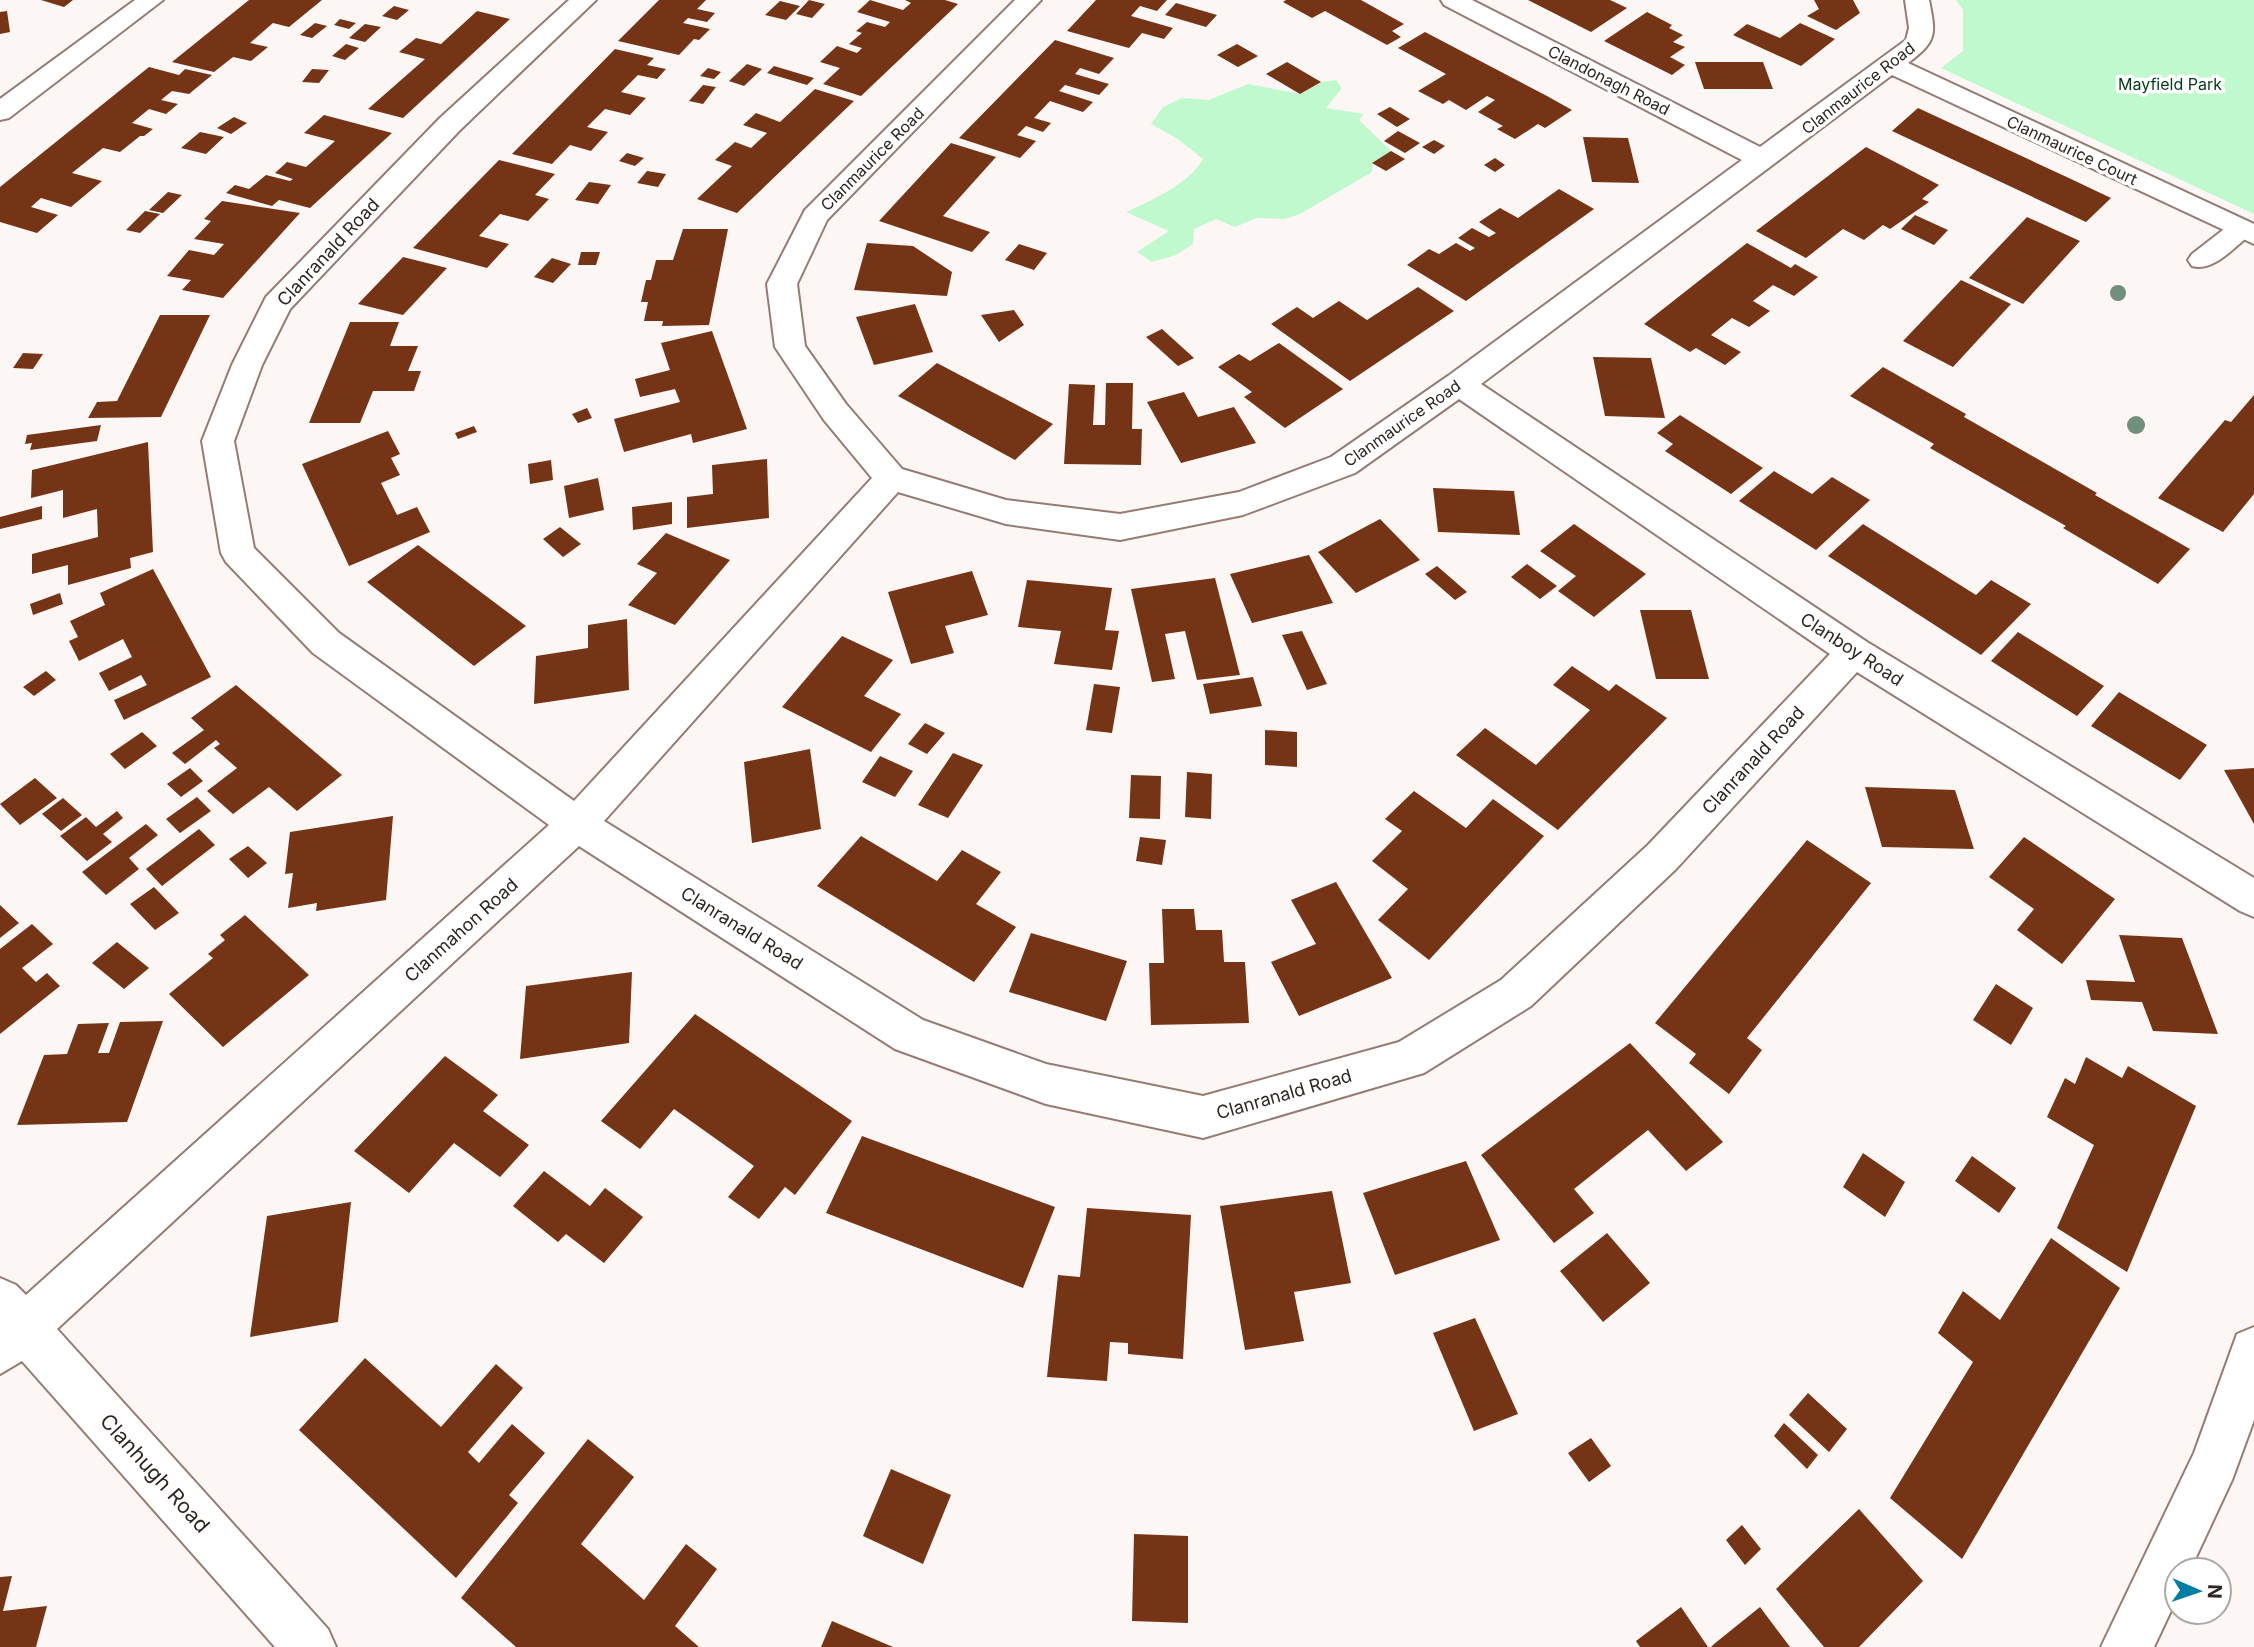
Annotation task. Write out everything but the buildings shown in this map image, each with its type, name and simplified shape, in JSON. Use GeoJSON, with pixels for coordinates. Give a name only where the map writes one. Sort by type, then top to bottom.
{"type":"FeatureCollection","features":[{"type":"Feature","properties":{"kind":"street"},"geometry":{"type":"LineString","coordinates":[[0,111],[151,0]]}},
{"type":"Feature","properties":{"kind":"street","name":"Clanranald Road"},"geometry":{"type":"LineString","coordinates":[[584,0],[450,124],[277,304],[247,365],[218,441],[239,553],[326,642],[577,824],[910,1035],[1046,1084],[1203,1117],[1409,1059],[1516,993],[1662,857],[1854,652]]}},
{"type":"Feature","properties":{"kind":"street","name":"Clanmaurice Road"},"geometry":{"type":"LineString","coordinates":[[1029,0],[815,216],[782,284],[790,346],[835,412],[891,478],[1006,512],[1120,527],[1243,503],[1343,466],[1459,384],[1891,65],[1918,43],[1922,28],[1917,0]]}},
{"type":"Feature","properties":{"kind":"street","name":"Clandonagh Road"},"geometry":{"type":"LineString","coordinates":[[1453,0],[1764,160]]}},
{"type":"Feature","properties":{"kind":"street","name":"Clanmaurice Court"},"geometry":{"type":"LineString","coordinates":[[1891,65],[2247,232]]}},
{"type":"Feature","properties":{"kind":"street","name":"Clanboy Road"},"geometry":{"type":"LineString","coordinates":[[1459,384],[1854,652],[2254,899]]}},
{"type":"Feature","properties":{"kind":"street","name":"Clanmahon Road"},"geometry":{"type":"LineString","coordinates":[[9,1326],[577,824],[891,478]]}},
{"type":"Feature","properties":{"kind":"street","name":"Clanhugh Road"},"geometry":{"type":"LineString","coordinates":[[9,1326],[310,1647]]}},
{"type":"Feature","properties":{"kind":"street"},"geometry":{"type":"LineString","coordinates":[[2127,1647],[2215,1462],[2254,1350]]}},
{"type":"Feature","properties":{"kind":"lane"},"geometry":{"type":"LineString","coordinates":[[2201,260],[2247,232]]}},
{"type":"Feature","properties":{"kind":"green space","name":"Mayfield Park"},"geometry":{"type":"Polygon","coordinates":[[[1956,0],[2254,0],[2254,214],[1941,68],[1963,51],[1963,10],[1956,0]]]}},
{"type":"Feature","properties":{"kind":"green space"},"geometry":{"type":"Polygon","coordinates":[[[1336,80],[1342,88],[1326,108],[1364,114],[1359,120],[1391,151],[1373,163],[1372,172],[1300,214],[1284,219],[1257,218],[1235,227],[1216,219],[1194,229],[1193,244],[1176,255],[1152,262],[1137,252],[1169,231],[1126,212],[1179,184],[1203,159],[1178,139],[1151,124],[1163,107],[1182,98],[1209,100],[1248,84],[1300,94],[1321,82],[1336,80]]]}}]}
